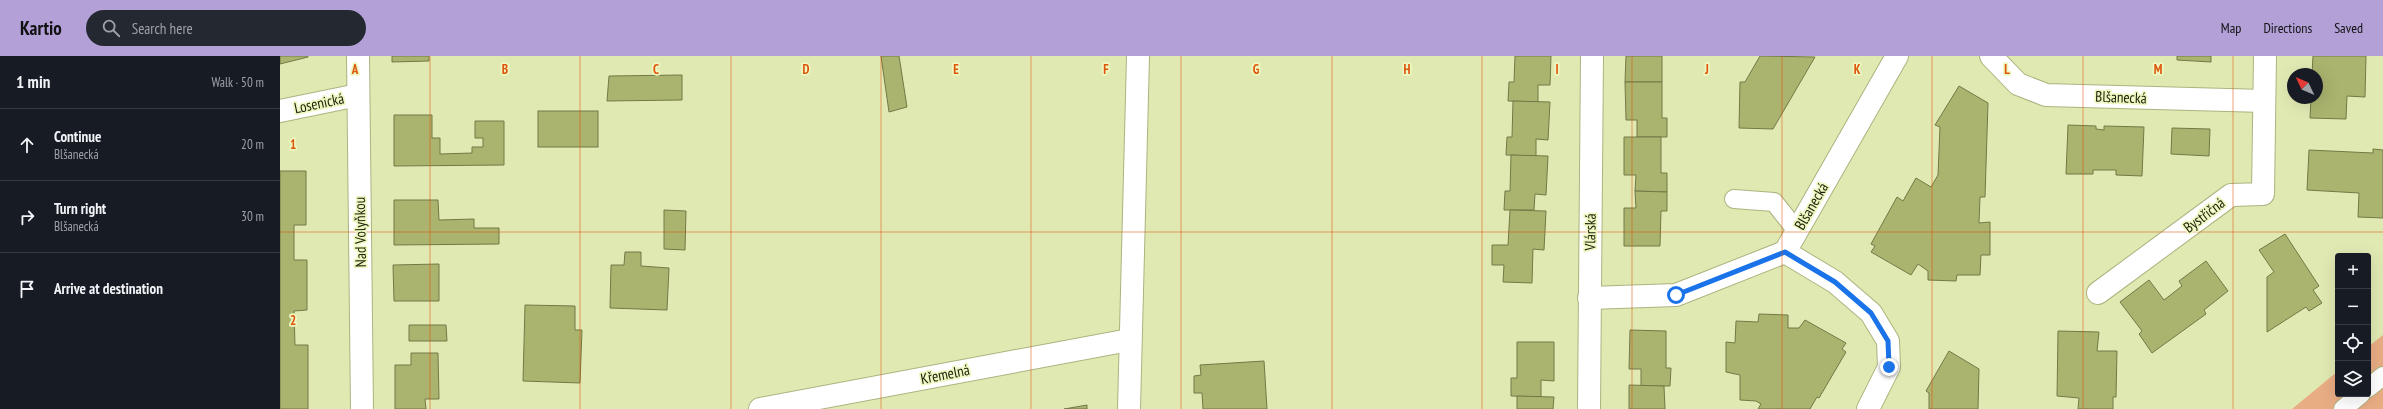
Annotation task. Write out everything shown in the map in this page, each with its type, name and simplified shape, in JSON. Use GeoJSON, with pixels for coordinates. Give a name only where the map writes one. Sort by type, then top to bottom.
{"type":"FeatureCollection","features":[{"type":"Feature","properties":{"kind":"street","name":"Nad Volyňkou"},"geometry":{"type":"LineString","coordinates":[[358,56],[362,409]]}},
{"type":"Feature","properties":{"kind":"street"},"geometry":{"type":"LineString","coordinates":[[1129,409],[1129,340],[1138,56]]}},
{"type":"Feature","properties":{"kind":"street","name":"Vlárská"},"geometry":{"type":"LineString","coordinates":[[1589,409],[1592,56]]}},
{"type":"Feature","properties":{"kind":"street","name":"Blšanecká"},"geometry":{"type":"LineString","coordinates":[[1785,252],[1897,56]]}},
{"type":"Feature","properties":{"kind":"street","name":"Blšanecká"},"geometry":{"type":"LineString","coordinates":[[1991,56],[2018,84],[2046,94],[2264,101]]}},
{"type":"Feature","properties":{"kind":"street","name":"Bystřičná"},"geometry":{"type":"LineString","coordinates":[[2098,294],[2231,195],[2263,194],[2265,56]]}},
{"type":"Feature","properties":{"kind":"street","name":"Losenická"},"geometry":{"type":"LineString","coordinates":[[280,111],[358,95]]}},
{"type":"Feature","properties":{"kind":"street"},"geometry":{"type":"LineString","coordinates":[[1589,298],[1676,295],[1785,252],[1835,282],[1847,292],[1871,313],[1888,341],[1889,367],[1868,409]]}},
{"type":"Feature","properties":{"kind":"street","name":"Křemelná"},"geometry":{"type":"LineString","coordinates":[[760,409],[1129,340]]}},
{"type":"Feature","properties":{"kind":"lane"},"geometry":{"type":"LineString","coordinates":[[1734,199],[1774,202],[1797,231]]}},
{"type":"Feature","properties":{"kind":"lane"},"geometry":{"type":"LineString","coordinates":[[2371,386],[2383,376]]}},
{"type":"Feature","properties":{"kind":"lane"},"geometry":{"type":"LineString","coordinates":[[2343,409],[2357,397]]}},
{"type":"Feature","properties":{"kind":"shaded area"},"geometry":{"type":"Polygon","coordinates":[[[2383,335],[2383,409],[2292,409],[2335,373],[2335,397],[2371,397],[2371,345],[2383,335]]]}},
{"type":"Feature","properties":{"kind":"building"},"geometry":{"type":"Polygon","coordinates":[[[280,56],[308,56],[308,57],[280,64],[280,56]]]}},
{"type":"Feature","properties":{"kind":"building"},"geometry":{"type":"Polygon","coordinates":[[[392,56],[429,56],[429,61],[392,62],[392,56]]]}},
{"type":"Feature","properties":{"kind":"building"},"geometry":{"type":"Polygon","coordinates":[[[881,56],[899,56],[907,107],[889,112],[881,56]]]}},
{"type":"Feature","properties":{"kind":"building"},"geometry":{"type":"Polygon","coordinates":[[[1515,56],[1551,56],[1550,85],[1538,85],[1538,102],[1508,101],[1509,82],[1514,82],[1515,56]]]}},
{"type":"Feature","properties":{"kind":"building"},"geometry":{"type":"Polygon","coordinates":[[[1626,56],[1662,56],[1662,82],[1625,82],[1626,56]]]}},
{"type":"Feature","properties":{"kind":"building"},"geometry":{"type":"Polygon","coordinates":[[[1760,56],[1815,57],[1773,129],[1739,128],[1740,82],[1745,82],[1760,56]]]}},
{"type":"Feature","properties":{"kind":"building"},"geometry":{"type":"Polygon","coordinates":[[[2177,56],[2211,56],[2211,62],[2177,60],[2177,56]]]}},
{"type":"Feature","properties":{"kind":"building"},"geometry":{"type":"Polygon","coordinates":[[[2313,56],[2366,56],[2365,97],[2347,96],[2346,119],[2310,118],[2311,104],[2323,104],[2323,68],[2312,68],[2313,56]]]}},
{"type":"Feature","properties":{"kind":"building"},"geometry":{"type":"Polygon","coordinates":[[[682,75],[682,100],[607,101],[609,76],[682,75]]]}},
{"type":"Feature","properties":{"kind":"building"},"geometry":{"type":"Polygon","coordinates":[[[1625,82],[1662,82],[1662,118],[1667,118],[1667,137],[1637,137],[1637,120],[1626,120],[1625,82]]]}},
{"type":"Feature","properties":{"kind":"building"},"geometry":{"type":"Polygon","coordinates":[[[1959,86],[1988,103],[1985,197],[1980,197],[1979,223],[1990,222],[1990,255],[1981,255],[1980,275],[1957,275],[1956,281],[1928,280],[1928,271],[1918,264],[1911,275],[1871,252],[1875,246],[1871,244],[1897,197],[1903,201],[1916,178],[1931,187],[1938,175],[1940,127],[1935,125],[1959,86]]]}},
{"type":"Feature","properties":{"kind":"building"},"geometry":{"type":"Polygon","coordinates":[[[1513,101],[1550,102],[1548,140],[1536,139],[1536,156],[1506,155],[1507,137],[1512,137],[1513,101]]]}},
{"type":"Feature","properties":{"kind":"building"},"geometry":{"type":"Polygon","coordinates":[[[538,111],[598,111],[598,147],[538,147],[538,111]]]}},
{"type":"Feature","properties":{"kind":"building"},"geometry":{"type":"Polygon","coordinates":[[[394,115],[432,115],[432,138],[440,138],[440,154],[472,153],[472,147],[483,147],[483,138],[475,138],[475,121],[504,121],[504,165],[394,166],[394,115]]]}},
{"type":"Feature","properties":{"kind":"building"},"geometry":{"type":"Polygon","coordinates":[[[2068,125],[2096,126],[2096,129],[2104,130],[2104,126],[2144,127],[2142,176],[2116,175],[2116,170],[2093,170],[2093,174],[2066,174],[2068,125]]]}},
{"type":"Feature","properties":{"kind":"building"},"geometry":{"type":"Polygon","coordinates":[[[2172,128],[2210,129],[2209,156],[2171,154],[2172,128]]]}},
{"type":"Feature","properties":{"kind":"building"},"geometry":{"type":"Polygon","coordinates":[[[1624,137],[1661,137],[1661,173],[1667,173],[1667,192],[1635,191],[1636,175],[1624,175],[1624,137]]]}},
{"type":"Feature","properties":{"kind":"building"},"geometry":{"type":"Polygon","coordinates":[[[2373,149],[2383,150],[2383,218],[2358,217],[2359,193],[2307,190],[2309,150],[2373,153],[2373,149]]]}},
{"type":"Feature","properties":{"kind":"building"},"geometry":{"type":"Polygon","coordinates":[[[1511,155],[1548,156],[1546,195],[1535,194],[1534,210],[1504,210],[1505,191],[1510,191],[1511,155]]]}},
{"type":"Feature","properties":{"kind":"building"},"geometry":{"type":"Polygon","coordinates":[[[280,171],[306,171],[306,225],[294,225],[294,260],[307,260],[307,310],[294,311],[295,345],[308,345],[308,409],[280,409],[280,171]]]}},
{"type":"Feature","properties":{"kind":"building"},"geometry":{"type":"Polygon","coordinates":[[[1635,191],[1667,192],[1667,211],[1661,211],[1660,246],[1624,246],[1624,208],[1636,208],[1635,191]]]}},
{"type":"Feature","properties":{"kind":"building"},"geometry":{"type":"Polygon","coordinates":[[[394,200],[438,200],[439,220],[474,219],[474,228],[499,228],[499,244],[394,245],[394,200]]]}},
{"type":"Feature","properties":{"kind":"building"},"geometry":{"type":"Polygon","coordinates":[[[664,210],[686,211],[685,250],[664,249],[664,210]]]}},
{"type":"Feature","properties":{"kind":"building"},"geometry":{"type":"Polygon","coordinates":[[[1510,210],[1546,211],[1544,250],[1533,249],[1532,283],[1503,282],[1504,265],[1492,265],[1492,245],[1508,245],[1510,210]]]}},
{"type":"Feature","properties":{"kind":"building"},"geometry":{"type":"Polygon","coordinates":[[[2285,234],[2319,286],[2313,290],[2322,303],[2309,311],[2306,307],[2267,332],[2267,277],[2274,272],[2259,250],[2285,234]]]}},
{"type":"Feature","properties":{"kind":"building"},"geometry":{"type":"Polygon","coordinates":[[[625,252],[641,252],[641,266],[669,268],[667,310],[610,308],[611,265],[624,265],[625,252]]]}},
{"type":"Feature","properties":{"kind":"building"},"geometry":{"type":"Polygon","coordinates":[[[2206,261],[2228,291],[2204,310],[2206,314],[2152,353],[2139,334],[2142,331],[2120,302],[2149,280],[2164,300],[2182,286],[2179,281],[2206,261]]]}},
{"type":"Feature","properties":{"kind":"building"},"geometry":{"type":"Polygon","coordinates":[[[439,264],[439,301],[394,301],[393,265],[439,264]]]}},
{"type":"Feature","properties":{"kind":"building"},"geometry":{"type":"Polygon","coordinates":[[[525,305],[575,306],[575,330],[582,330],[580,383],[523,381],[525,305]]]}},
{"type":"Feature","properties":{"kind":"building"},"geometry":{"type":"Polygon","coordinates":[[[1759,314],[1788,315],[1788,328],[1799,328],[1805,320],[1846,343],[1842,349],[1846,352],[1819,398],[1817,397],[1810,409],[1758,409],[1761,404],[1756,401],[1740,400],[1740,375],[1726,372],[1726,342],[1735,343],[1736,321],[1758,322],[1759,314]]]}},
{"type":"Feature","properties":{"kind":"building"},"geometry":{"type":"Polygon","coordinates":[[[409,325],[446,325],[447,341],[409,341],[409,325]]]}},
{"type":"Feature","properties":{"kind":"building"},"geometry":{"type":"Polygon","coordinates":[[[1630,330],[1666,331],[1666,368],[1671,368],[1670,386],[1641,386],[1641,369],[1629,369],[1630,330]]]}},
{"type":"Feature","properties":{"kind":"building"},"geometry":{"type":"Polygon","coordinates":[[[2058,331],[2099,332],[2097,351],[2117,351],[2116,397],[2113,397],[2113,409],[2078,409],[2079,398],[2057,396],[2058,331]]]}},
{"type":"Feature","properties":{"kind":"building"},"geometry":{"type":"Polygon","coordinates":[[[1517,342],[1554,342],[1554,381],[1541,380],[1541,397],[1511,396],[1511,378],[1517,378],[1517,342]]]}},
{"type":"Feature","properties":{"kind":"building"},"geometry":{"type":"Polygon","coordinates":[[[1949,351],[1979,369],[1978,409],[1929,409],[1929,393],[1926,391],[1949,351]]]}},
{"type":"Feature","properties":{"kind":"building"},"geometry":{"type":"Polygon","coordinates":[[[411,353],[438,353],[439,399],[425,399],[426,409],[395,409],[395,365],[411,365],[411,353]]]}},
{"type":"Feature","properties":{"kind":"building"},"geometry":{"type":"Polygon","coordinates":[[[1264,361],[1267,409],[1203,409],[1202,393],[1194,393],[1194,376],[1201,375],[1200,365],[1264,361]]]}},
{"type":"Feature","properties":{"kind":"building"},"geometry":{"type":"Polygon","coordinates":[[[1629,385],[1664,386],[1665,409],[1629,409],[1629,385]]]}},
{"type":"Feature","properties":{"kind":"building"},"geometry":{"type":"Polygon","coordinates":[[[1517,396],[1554,397],[1553,409],[1517,409],[1517,396]]]}},
{"type":"Feature","properties":{"kind":"building"},"geometry":{"type":"Polygon","coordinates":[[[1087,405],[1087,409],[1064,409],[1087,405]]]}},
{"type":"Feature","properties":{"kind":"route"},"geometry":{"type":"LineString","coordinates":[[1676,295],[1785,252],[1835,282],[1871,313],[1888,341],[1889,367]]}}]}
